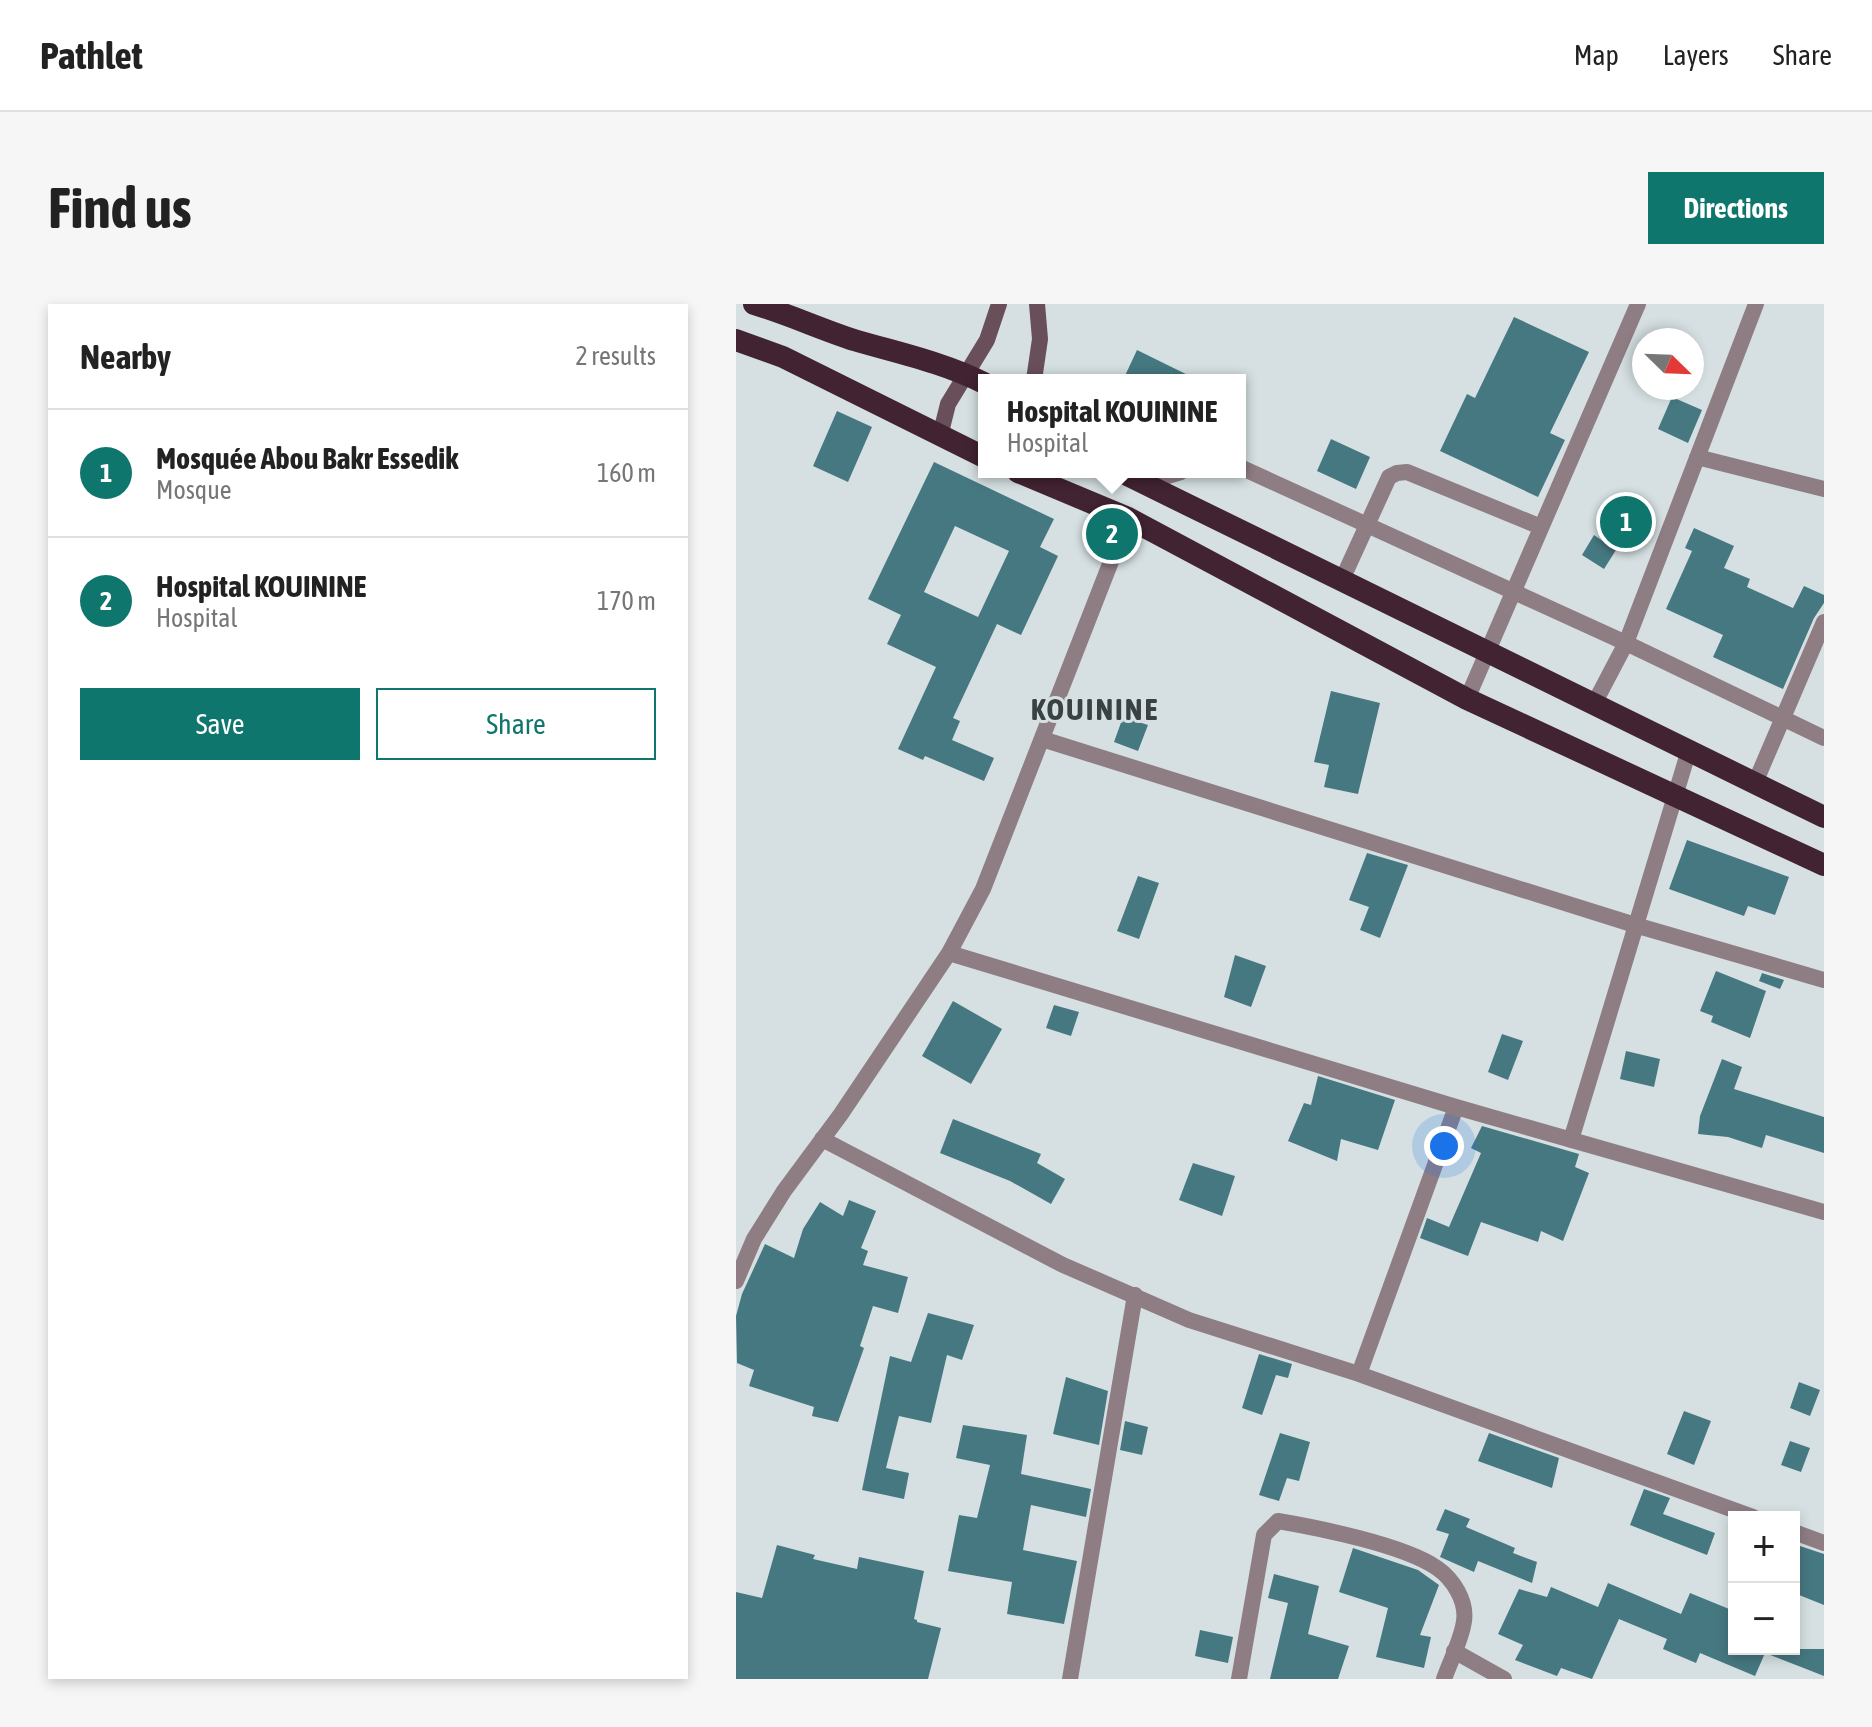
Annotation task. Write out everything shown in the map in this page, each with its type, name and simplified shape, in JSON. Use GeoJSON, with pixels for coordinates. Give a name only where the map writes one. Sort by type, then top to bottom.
{"type":"FeatureCollection","features":[{"type":"Feature","properties":{"kind":"highway"},"geometry":{"type":"LineString","coordinates":[[754,304],[801,311],[849,338],[920,357],[975,378]]}},
{"type":"Feature","properties":{"kind":"highway"},"geometry":{"type":"LineString","coordinates":[[736,340],[783,357],[978,454]]}},
{"type":"Feature","properties":{"kind":"highway"},"geometry":{"type":"LineString","coordinates":[[1032,478],[1128,518],[1467,699],[1824,865]]}},
{"type":"Feature","properties":{"kind":"highway"},"geometry":{"type":"LineString","coordinates":[[1134,478],[1824,817]]}},
{"type":"Feature","properties":{"kind":"main road"},"geometry":{"type":"LineString","coordinates":[[940,436],[948,404],[975,378],[999,304]]}},
{"type":"Feature","properties":{"kind":"main road"},"geometry":{"type":"LineString","coordinates":[[1035,374],[1040,339],[1037,304]]}},
{"type":"Feature","properties":{"kind":"street"},"geometry":{"type":"LineString","coordinates":[[1467,699],[1638,304]]}},
{"type":"Feature","properties":{"kind":"street"},"geometry":{"type":"LineString","coordinates":[[1594,704],[1626,643],[1756,304]]}},
{"type":"Feature","properties":{"kind":"street"},"geometry":{"type":"LineString","coordinates":[[1697,457],[1824,489]]}},
{"type":"Feature","properties":{"kind":"street"},"geometry":{"type":"LineString","coordinates":[[1246,470],[1626,643],[1824,738]]}},
{"type":"Feature","properties":{"kind":"street"},"geometry":{"type":"LineString","coordinates":[[1341,582],[1389,477],[1407,472],[1541,527]]}},
{"type":"Feature","properties":{"kind":"street"},"geometry":{"type":"LineString","coordinates":[[1144,483],[1161,478]]}},
{"type":"Feature","properties":{"kind":"street"},"geometry":{"type":"LineString","coordinates":[[738,1270],[784,1191],[949,953],[983,889],[1128,518]]}},
{"type":"Feature","properties":{"kind":"street"},"geometry":{"type":"LineString","coordinates":[[1755,783],[1824,622]]}},
{"type":"Feature","properties":{"kind":"street"},"geometry":{"type":"LineString","coordinates":[[1042,739],[1635,925],[1824,980]]}},
{"type":"Feature","properties":{"kind":"street"},"geometry":{"type":"LineString","coordinates":[[1571,1140],[1689,750]]}},
{"type":"Feature","properties":{"kind":"street"},"geometry":{"type":"LineString","coordinates":[[949,953],[1456,1107],[1824,1212]]}},
{"type":"Feature","properties":{"kind":"street"},"geometry":{"type":"LineString","coordinates":[[1359,1374],[1456,1107]]}},
{"type":"Feature","properties":{"kind":"street"},"geometry":{"type":"LineString","coordinates":[[822,1139],[1063,1265],[1189,1320],[1359,1374],[1736,1511]]}},
{"type":"Feature","properties":{"kind":"street"},"geometry":{"type":"LineString","coordinates":[[1070,1679],[1135,1295]]}},
{"type":"Feature","properties":{"kind":"street"},"geometry":{"type":"LineString","coordinates":[[1239,1679],[1264,1535],[1278,1521],[1323,1529],[1416,1557],[1438,1569],[1458,1591],[1464,1621],[1444,1679]]}},
{"type":"Feature","properties":{"kind":"street"},"geometry":{"type":"LineString","coordinates":[[1800,1534],[1824,1543]]}},
{"type":"Feature","properties":{"kind":"street"},"geometry":{"type":"LineString","coordinates":[[1454,1651],[1504,1679]]}},
{"type":"Feature","properties":{"kind":"building"},"geometry":{"type":"Polygon","coordinates":[[[1514,317],[1589,352],[1550,433],[1565,440],[1538,497],[1440,451],[1467,394],[1475,398],[1514,317]]]}},
{"type":"Feature","properties":{"kind":"building"},"geometry":{"type":"Polygon","coordinates":[[[1137,350],[1186,374],[1126,374],[1137,350]]]}},
{"type":"Feature","properties":{"kind":"building"},"geometry":{"type":"Polygon","coordinates":[[[1671,400],[1679,400],[1702,410],[1688,443],[1658,429],[1671,400]]]}},
{"type":"Feature","properties":{"kind":"building"},"geometry":{"type":"Polygon","coordinates":[[[837,411],[872,427],[848,482],[813,466],[837,411]]]}},
{"type":"Feature","properties":{"kind":"building"},"geometry":{"type":"Polygon","coordinates":[[[1331,439],[1370,457],[1356,489],[1317,471],[1331,439]]]}},
{"type":"Feature","properties":{"kind":"building"},"geometry":{"type":"Polygon","coordinates":[[[934,462],[1054,519],[1040,547],[1058,556],[1021,635],[997,624],[953,718],[960,721],[952,740],[994,758],[984,781],[925,756],[923,760],[898,749],[936,667],[887,644],[901,615],[868,599],[934,462]],[[955,526],[924,592],[978,617],[1009,551],[955,526]]]}},
{"type":"Feature","properties":{"kind":"building"},"geometry":{"type":"Polygon","coordinates":[[[1694,528],[1734,546],[1724,568],[1750,579],[1747,587],[1793,608],[1804,586],[1824,595],[1824,603],[1814,618],[1783,689],[1713,657],[1723,635],[1666,609],[1692,551],[1685,548],[1694,528]]]}},
{"type":"Feature","properties":{"kind":"building"},"geometry":{"type":"Polygon","coordinates":[[[1594,535],[1616,550],[1604,569],[1582,555],[1594,535]]]}},
{"type":"Feature","properties":{"kind":"building"},"geometry":{"type":"Polygon","coordinates":[[[1331,691],[1380,703],[1358,794],[1324,787],[1329,765],[1314,762],[1331,691]]]}},
{"type":"Feature","properties":{"kind":"building"},"geometry":{"type":"Polygon","coordinates":[[[1123,717],[1148,725],[1138,751],[1114,742],[1123,717]]]}},
{"type":"Feature","properties":{"kind":"building"},"geometry":{"type":"Polygon","coordinates":[[[1687,840],[1789,877],[1775,915],[1748,906],[1744,916],[1669,889],[1687,840]]]}},
{"type":"Feature","properties":{"kind":"building"},"geometry":{"type":"Polygon","coordinates":[[[1367,853],[1408,865],[1380,938],[1360,930],[1369,907],[1349,900],[1367,853]]]}},
{"type":"Feature","properties":{"kind":"building"},"geometry":{"type":"Polygon","coordinates":[[[1138,876],[1159,883],[1139,939],[1117,931],[1138,876]]]}},
{"type":"Feature","properties":{"kind":"building"},"geometry":{"type":"Polygon","coordinates":[[[1235,955],[1266,966],[1251,1007],[1224,997],[1235,955]]]}},
{"type":"Feature","properties":{"kind":"building"},"geometry":{"type":"Polygon","coordinates":[[[1716,971],[1766,991],[1750,1038],[1711,1022],[1713,1016],[1700,1011],[1716,971]]]}},
{"type":"Feature","properties":{"kind":"building"},"geometry":{"type":"Polygon","coordinates":[[[1762,973],[1784,980],[1780,989],[1759,981],[1762,973]]]}},
{"type":"Feature","properties":{"kind":"building"},"geometry":{"type":"Polygon","coordinates":[[[953,1001],[1002,1029],[971,1084],[922,1056],[953,1001]]]}},
{"type":"Feature","properties":{"kind":"building"},"geometry":{"type":"Polygon","coordinates":[[[1054,1005],[1079,1012],[1071,1036],[1046,1028],[1054,1005]]]}},
{"type":"Feature","properties":{"kind":"building"},"geometry":{"type":"Polygon","coordinates":[[[1502,1034],[1523,1041],[1508,1080],[1488,1072],[1502,1034]]]}},
{"type":"Feature","properties":{"kind":"building"},"geometry":{"type":"Polygon","coordinates":[[[1626,1051],[1660,1059],[1654,1087],[1620,1079],[1626,1051]]]}},
{"type":"Feature","properties":{"kind":"building"},"geometry":{"type":"Polygon","coordinates":[[[1722,1059],[1742,1067],[1734,1089],[1824,1117],[1824,1153],[1766,1135],[1762,1148],[1728,1137],[1698,1134],[1700,1116],[1722,1059]]]}},
{"type":"Feature","properties":{"kind":"building"},"geometry":{"type":"Polygon","coordinates":[[[1318,1076],[1395,1100],[1378,1150],[1341,1139],[1337,1161],[1288,1141],[1304,1103],[1311,1105],[1318,1076]]]}},
{"type":"Feature","properties":{"kind":"building"},"geometry":{"type":"Polygon","coordinates":[[[953,1119],[1041,1154],[1037,1163],[1065,1179],[1051,1204],[1010,1181],[940,1153],[953,1119]]]}},
{"type":"Feature","properties":{"kind":"building"},"geometry":{"type":"Polygon","coordinates":[[[1482,1126],[1579,1154],[1575,1167],[1589,1173],[1563,1241],[1541,1231],[1538,1242],[1481,1222],[1468,1256],[1420,1238],[1427,1218],[1449,1227],[1481,1153],[1471,1148],[1482,1126]]]}},
{"type":"Feature","properties":{"kind":"building"},"geometry":{"type":"Polygon","coordinates":[[[1193,1163],[1235,1176],[1222,1216],[1179,1200],[1193,1163]]]}},
{"type":"Feature","properties":{"kind":"building"},"geometry":{"type":"Polygon","coordinates":[[[849,1200],[876,1211],[861,1248],[868,1251],[863,1265],[908,1277],[898,1313],[873,1306],[860,1346],[864,1348],[838,1422],[812,1416],[814,1407],[749,1386],[754,1370],[737,1363],[736,1316],[742,1294],[765,1244],[794,1258],[803,1229],[820,1202],[843,1216],[849,1200]]]}},
{"type":"Feature","properties":{"kind":"building"},"geometry":{"type":"Polygon","coordinates":[[[928,1313],[974,1325],[962,1360],[947,1355],[931,1423],[899,1416],[886,1468],[909,1473],[904,1499],[862,1490],[890,1356],[911,1362],[928,1313]]]}},
{"type":"Feature","properties":{"kind":"building"},"geometry":{"type":"Polygon","coordinates":[[[1259,1354],[1292,1364],[1288,1378],[1276,1375],[1262,1415],[1242,1408],[1259,1354]]]}},
{"type":"Feature","properties":{"kind":"building"},"geometry":{"type":"Polygon","coordinates":[[[1066,1377],[1108,1391],[1099,1445],[1053,1434],[1066,1377]]]}},
{"type":"Feature","properties":{"kind":"building"},"geometry":{"type":"Polygon","coordinates":[[[1799,1382],[1820,1390],[1810,1416],[1790,1408],[1799,1382]]]}},
{"type":"Feature","properties":{"kind":"building"},"geometry":{"type":"Polygon","coordinates":[[[1684,1411],[1711,1421],[1694,1465],[1667,1454],[1684,1411]]]}},
{"type":"Feature","properties":{"kind":"building"},"geometry":{"type":"Polygon","coordinates":[[[1125,1421],[1148,1427],[1142,1455],[1120,1450],[1125,1421]]]}},
{"type":"Feature","properties":{"kind":"building"},"geometry":{"type":"Polygon","coordinates":[[[963,1425],[1027,1435],[1021,1474],[1091,1489],[1086,1517],[1031,1505],[1023,1550],[1077,1561],[1064,1624],[1007,1614],[1012,1582],[948,1571],[959,1515],[977,1518],[990,1465],[956,1458],[963,1425]]]}},
{"type":"Feature","properties":{"kind":"building"},"geometry":{"type":"Polygon","coordinates":[[[1280,1433],[1310,1442],[1299,1481],[1287,1478],[1279,1501],[1259,1495],[1280,1433]]]}},
{"type":"Feature","properties":{"kind":"building"},"geometry":{"type":"Polygon","coordinates":[[[1489,1433],[1559,1458],[1552,1488],[1478,1461],[1489,1433]]]}},
{"type":"Feature","properties":{"kind":"building"},"geometry":{"type":"Polygon","coordinates":[[[1790,1441],[1810,1448],[1801,1472],[1781,1465],[1790,1441]]]}},
{"type":"Feature","properties":{"kind":"building"},"geometry":{"type":"Polygon","coordinates":[[[1644,1489],[1670,1498],[1663,1514],[1715,1533],[1707,1555],[1630,1525],[1644,1489]]]}},
{"type":"Feature","properties":{"kind":"building"},"geometry":{"type":"Polygon","coordinates":[[[1445,1509],[1470,1519],[1466,1527],[1515,1548],[1513,1553],[1537,1562],[1532,1583],[1478,1561],[1474,1572],[1440,1557],[1449,1534],[1436,1530],[1445,1509]]]}},
{"type":"Feature","properties":{"kind":"building"},"geometry":{"type":"Polygon","coordinates":[[[777,1545],[815,1555],[813,1559],[857,1569],[859,1557],[924,1571],[914,1619],[941,1628],[928,1679],[736,1679],[736,1592],[762,1598],[777,1545]]]}},
{"type":"Feature","properties":{"kind":"building"},"geometry":{"type":"Polygon","coordinates":[[[1800,1546],[1824,1554],[1824,1605],[1800,1595],[1800,1546]]]}},
{"type":"Feature","properties":{"kind":"building"},"geometry":{"type":"Polygon","coordinates":[[[1353,1548],[1418,1570],[1439,1585],[1420,1635],[1431,1637],[1424,1668],[1376,1657],[1388,1608],[1339,1592],[1353,1548]]]}},
{"type":"Feature","properties":{"kind":"building"},"geometry":{"type":"Polygon","coordinates":[[[1274,1574],[1319,1586],[1308,1634],[1349,1646],[1338,1679],[1270,1679],[1288,1603],[1268,1598],[1274,1574]]]}},
{"type":"Feature","properties":{"kind":"building"},"geometry":{"type":"Polygon","coordinates":[[[1608,1583],[1681,1614],[1690,1593],[1728,1609],[1728,1655],[1764,1655],[1755,1676],[1700,1653],[1696,1663],[1663,1649],[1667,1639],[1619,1619],[1592,1679],[1561,1668],[1557,1676],[1515,1660],[1523,1645],[1498,1634],[1519,1589],[1547,1597],[1551,1587],[1598,1607],[1608,1583]]]}},
{"type":"Feature","properties":{"kind":"building"},"geometry":{"type":"Polygon","coordinates":[[[1200,1630],[1233,1637],[1228,1663],[1195,1656],[1200,1630]]]}},
{"type":"Feature","properties":{"kind":"building"},"geometry":{"type":"Polygon","coordinates":[[[1800,1649],[1824,1649],[1824,1676],[1770,1655],[1800,1655],[1800,1649]]]}},
{"type":"Feature","properties":{"kind":"place","name":"Mosquée Abou Bakr Essedik"},"geometry":{"type":"Point","coordinates":[1626,522]}},
{"type":"Feature","properties":{"kind":"place","name":"Hospital KOUININE"},"geometry":{"type":"Point","coordinates":[1112,534]}},
{"type":"Feature","properties":{"kind":"district","name":"KOUININE"},"geometry":{"type":"Point","coordinates":[1095,709]}}]}
